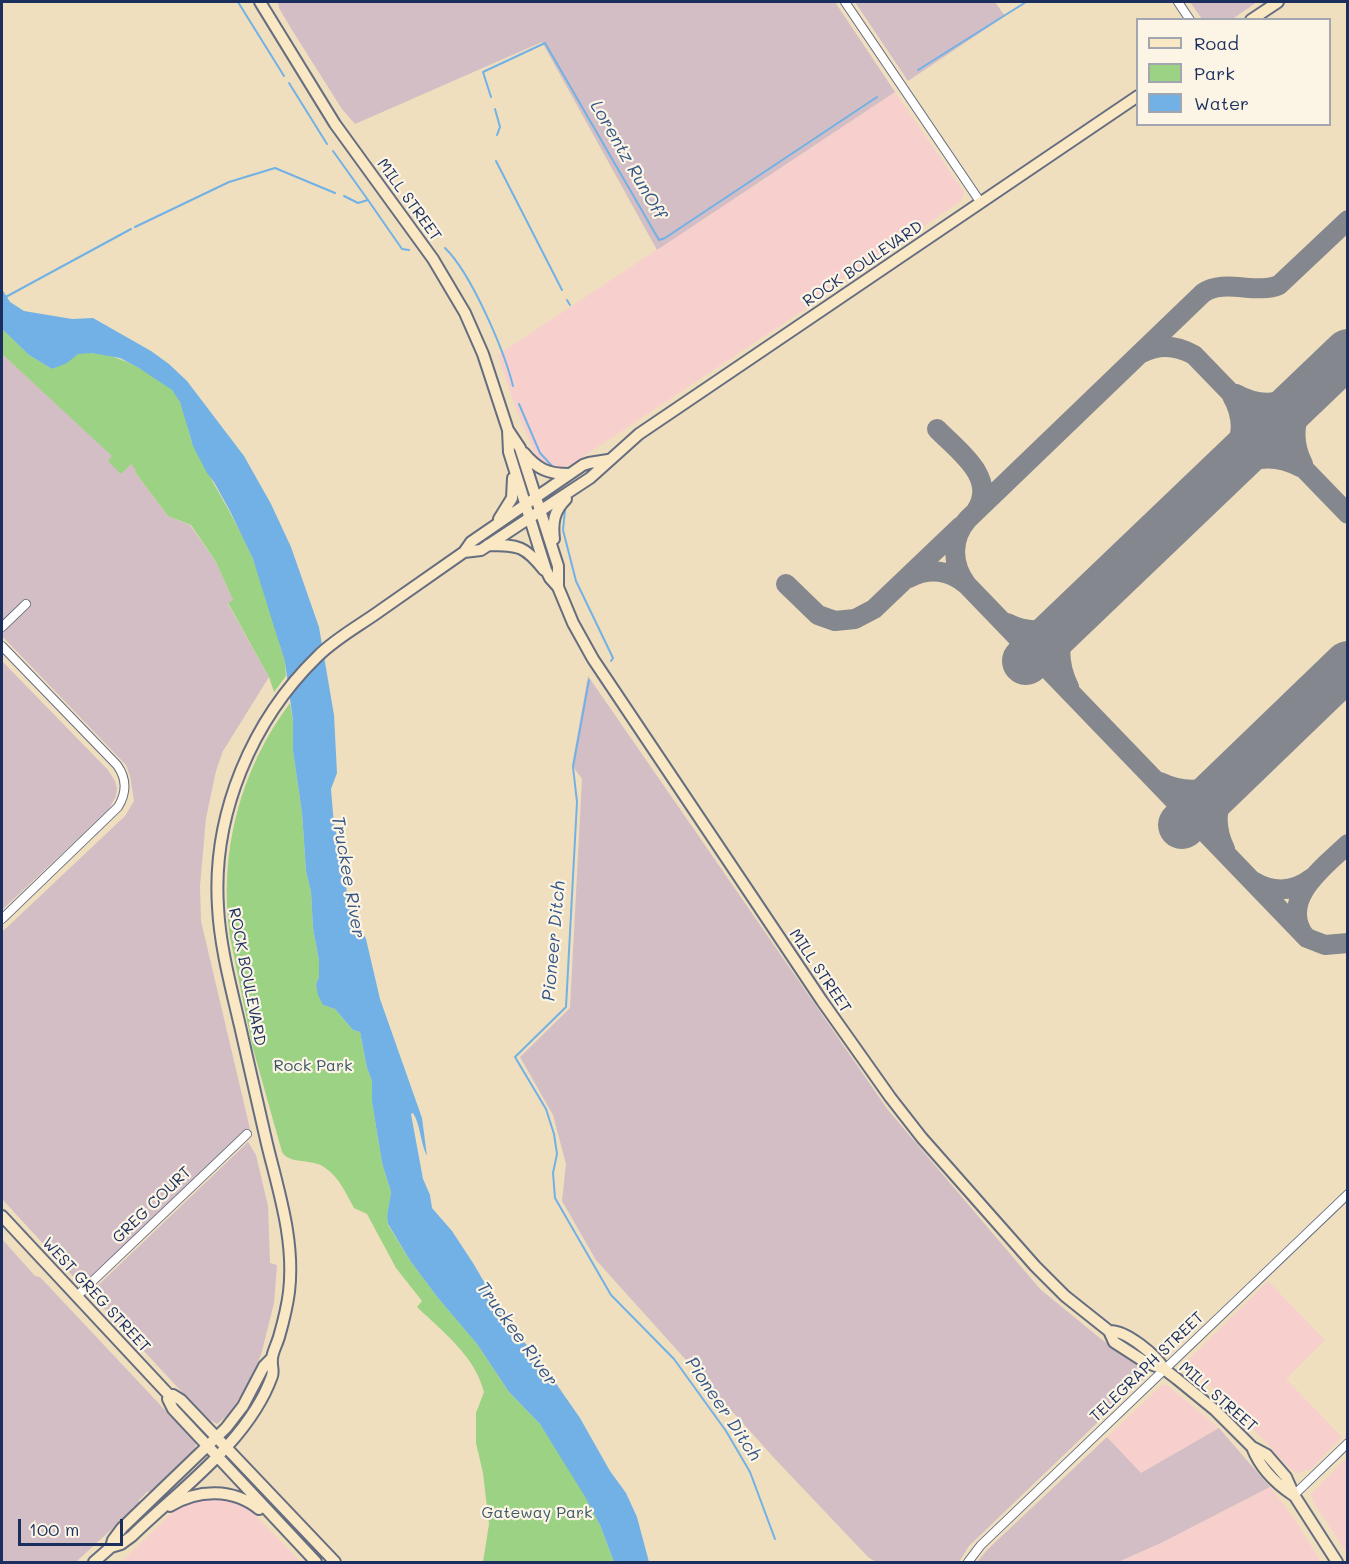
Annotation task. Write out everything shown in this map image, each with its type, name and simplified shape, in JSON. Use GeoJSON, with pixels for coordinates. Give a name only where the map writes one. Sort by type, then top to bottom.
{"type":"FeatureCollection","features":[{"type":"Feature","properties":{"kind":"main road","name":"MILL STREET"},"geometry":{"type":"LineString","coordinates":[[260,2],[344,138],[422,242],[451,287],[477,340],[508,430],[520,448],[558,566],[554,583]]}},
{"type":"Feature","properties":{"kind":"main road"},"geometry":{"type":"LineString","coordinates":[[1254,18],[1278,2]]}},
{"type":"Feature","properties":{"kind":"main road","name":"ROCK BOULEVARD"},"geometry":{"type":"LineString","coordinates":[[464,552],[476,552],[579,486],[597,473],[608,460],[660,420],[1136,97]]}},
{"type":"Feature","properties":{"kind":"main road","name":"MILL STREET"},"geometry":{"type":"LineString","coordinates":[[508,430],[508,452],[529,518],[554,583],[579,635],[609,685],[848,1040],[890,1098],[922,1138],[1039,1271],[1075,1305],[1108,1331],[1120,1332],[1152,1354],[1164,1370],[1209,1404],[1252,1447],[1260,1463],[1276,1483],[1293,1495],[1316,1527],[1337,1563]]}},
{"type":"Feature","properties":{"kind":"main road"},"geometry":{"type":"LineString","coordinates":[[520,448],[541,470],[551,474],[570,474]]}},
{"type":"Feature","properties":{"kind":"main road","name":"ROCK BOULEVARD"},"geometry":{"type":"LineString","coordinates":[[94,1563],[111,1547],[125,1542],[226,1447],[259,1401],[272,1376],[272,1359],[288,1295],[289,1246],[282,1202],[228,975],[217,904],[220,850],[231,799],[249,753],[270,714],[300,675],[320,654],[464,552],[471,542],[570,474],[589,462],[608,460]]}},
{"type":"Feature","properties":{"kind":"main road"},"geometry":{"type":"LineString","coordinates":[[491,528],[512,498],[513,467]]}},
{"type":"Feature","properties":{"kind":"main road"},"geometry":{"type":"LineString","coordinates":[[558,566],[553,519],[557,508],[579,486]]}},
{"type":"Feature","properties":{"kind":"main road"},"geometry":{"type":"LineString","coordinates":[[488,545],[510,545],[522,548],[533,557],[554,583]]}},
{"type":"Feature","properties":{"kind":"main road","name":"WEST GREG STREET"},"geometry":{"type":"LineString","coordinates":[[2,1216],[169,1395],[181,1400],[335,1563]]}},
{"type":"Feature","properties":{"kind":"main road","name":"ROCK BOULEVARD"},"geometry":{"type":"LineString","coordinates":[[111,1547],[122,1528],[217,1438],[243,1406],[264,1365],[272,1359]]}},
{"type":"Feature","properties":{"kind":"main road","name":"WEST GREG STREET"},"geometry":{"type":"LineString","coordinates":[[169,1395],[168,1399],[173,1408],[316,1563]]}},
{"type":"Feature","properties":{"kind":"main road"},"geometry":{"type":"LineString","coordinates":[[150,1520],[186,1497],[218,1493],[253,1504],[285,1530]]}},
{"type":"Feature","properties":{"kind":"street"},"geometry":{"type":"LineString","coordinates":[[845,2],[981,203]]}},
{"type":"Feature","properties":{"kind":"street"},"geometry":{"type":"LineString","coordinates":[[1178,2],[1189,18]]}},
{"type":"Feature","properties":{"kind":"street"},"geometry":{"type":"LineString","coordinates":[[2,627],[26,604]]}},
{"type":"Feature","properties":{"kind":"street"},"geometry":{"type":"LineString","coordinates":[[2,646],[117,765],[125,786],[123,800],[118,807],[2,919]]}},
{"type":"Feature","properties":{"kind":"street","name":"GREG COURT"},"geometry":{"type":"LineString","coordinates":[[77,1296],[247,1134]]}},
{"type":"Feature","properties":{"kind":"street","name":"TELEGRAPH STREET"},"geometry":{"type":"LineString","coordinates":[[968,1563],[981,1545],[1347,1194]]}},
{"type":"Feature","properties":{"kind":"street"},"geometry":{"type":"LineString","coordinates":[[1293,1495],[1347,1443]]}},
{"type":"Feature","properties":{"kind":"shaded area"},"geometry":{"type":"Polygon","coordinates":[[[278,2],[835,2],[895,92],[657,250],[542,42],[355,124],[342,109],[292,30],[278,2]]]}},
{"type":"Feature","properties":{"kind":"shaded area"},"geometry":{"type":"Polygon","coordinates":[[[855,2],[995,2],[1005,16],[908,81],[855,2]]]}},
{"type":"Feature","properties":{"kind":"shaded area"},"geometry":{"type":"Polygon","coordinates":[[[1190,2],[1257,2],[1234,18],[1201,18],[1190,2]]]}},
{"type":"Feature","properties":{"kind":"shaded area"},"geometry":{"type":"Polygon","coordinates":[[[895,92],[964,192],[962,200],[856,273],[851,273],[835,284],[834,289],[816,302],[572,464],[559,469],[542,464],[535,454],[516,409],[498,355],[895,92]]]}},
{"type":"Feature","properties":{"kind":"shaded area"},"geometry":{"type":"Polygon","coordinates":[[[2,354],[113,456],[121,474],[131,463],[137,470],[135,472],[168,516],[190,525],[216,562],[233,600],[228,604],[269,677],[223,751],[216,771],[206,818],[200,886],[201,921],[250,1129],[81,1285],[2,1199],[2,932],[125,816],[134,801],[126,765],[2,636],[2,354]]]}},
{"type":"Feature","properties":{"kind":"shaded area"},"geometry":{"type":"Polygon","coordinates":[[[2,661],[108,770],[117,788],[116,796],[109,809],[2,910],[2,661]]]}},
{"type":"Feature","properties":{"kind":"shaded area"},"geometry":{"type":"Polygon","coordinates":[[[588,676],[888,1110],[1040,1289],[1101,1339],[1145,1369],[1146,1376],[969,1546],[959,1562],[876,1562],[868,1557],[776,1460],[596,1260],[562,1201],[566,1164],[553,1115],[520,1057],[570,1008],[582,779],[572,765],[588,676]]]}},
{"type":"Feature","properties":{"kind":"shaded area"},"geometry":{"type":"Polygon","coordinates":[[[248,1142],[256,1155],[268,1206],[270,1263],[277,1265],[274,1303],[261,1355],[249,1382],[229,1414],[217,1424],[206,1418],[90,1293],[248,1142]]]}},
{"type":"Feature","properties":{"kind":"shaded area"},"geometry":{"type":"Polygon","coordinates":[[[2,1239],[196,1443],[194,1452],[152,1491],[147,1492],[139,1500],[139,1504],[76,1562],[2,1562],[2,1239]]]}},
{"type":"Feature","properties":{"kind":"shaded area"},"geometry":{"type":"Polygon","coordinates":[[[1268,1281],[1325,1340],[1286,1379],[1342,1437],[1309,1471],[1307,1469],[1298,1474],[1290,1469],[1229,1402],[1191,1370],[1188,1364],[1188,1360],[1268,1281]]]}},
{"type":"Feature","properties":{"kind":"shaded area"},"geometry":{"type":"Polygon","coordinates":[[[1162,1385],[1167,1385],[1219,1428],[1141,1473],[1107,1437],[1162,1385]]]}},
{"type":"Feature","properties":{"kind":"shaded area"},"geometry":{"type":"Polygon","coordinates":[[[1219,1428],[1270,1487],[1161,1543],[1118,1562],[977,1562],[1107,1437],[1141,1473],[1219,1428]]]}},
{"type":"Feature","properties":{"kind":"shaded area"},"geometry":{"type":"Polygon","coordinates":[[[1345,1459],[1347,1462],[1347,1553],[1314,1503],[1311,1494],[1345,1459]]]}},
{"type":"Feature","properties":{"kind":"shaded area"},"geometry":{"type":"Polygon","coordinates":[[[1270,1487],[1294,1518],[1321,1562],[1118,1562],[1161,1543],[1270,1487]]]}},
{"type":"Feature","properties":{"kind":"shaded area"},"geometry":{"type":"Polygon","coordinates":[[[221,1498],[247,1507],[301,1562],[121,1562],[174,1511],[192,1501],[221,1498]]]}},
{"type":"Feature","properties":{"kind":"green space"},"geometry":{"type":"Polygon","coordinates":[[[2,329],[29,355],[52,369],[80,353],[101,353],[141,369],[163,383],[176,395],[192,441],[246,543],[262,583],[285,662],[286,676],[274,692],[269,677],[228,603],[233,600],[216,562],[191,525],[168,516],[131,464],[121,474],[108,461],[112,456],[2,354],[2,329]]]}},
{"type":"Feature","properties":{"kind":"green space","name":"Rock Park"},"geometry":{"type":"Polygon","coordinates":[[[290,703],[306,871],[311,892],[313,928],[319,961],[319,977],[316,984],[323,1005],[335,1009],[353,1030],[360,1032],[372,1081],[372,1102],[382,1163],[391,1192],[387,1216],[388,1225],[411,1262],[477,1344],[509,1392],[540,1424],[586,1498],[600,1525],[614,1562],[483,1562],[489,1524],[483,1473],[476,1443],[476,1413],[484,1392],[480,1379],[457,1345],[417,1307],[422,1301],[396,1268],[367,1214],[354,1208],[334,1176],[319,1164],[290,1159],[282,1152],[252,1045],[230,937],[227,874],[237,814],[246,784],[258,756],[290,703]]]}},
{"type":"Feature","properties":{"kind":"water","name":"Truckee River"},"geometry":{"type":"Polygon","coordinates":[[[2,289],[10,302],[24,311],[72,319],[93,318],[151,351],[169,364],[187,381],[244,456],[271,504],[291,547],[319,627],[334,715],[337,773],[331,789],[334,825],[344,862],[347,894],[354,916],[366,939],[380,999],[422,1118],[427,1156],[416,1118],[413,1113],[411,1114],[423,1179],[430,1195],[432,1208],[452,1231],[510,1326],[539,1359],[580,1418],[610,1471],[626,1493],[637,1517],[649,1562],[614,1562],[600,1525],[584,1495],[540,1424],[509,1392],[477,1344],[411,1262],[388,1224],[391,1192],[382,1163],[372,1102],[372,1081],[360,1032],[353,1030],[335,1009],[323,1005],[318,995],[316,984],[319,977],[319,961],[313,928],[311,892],[306,871],[302,813],[293,751],[293,721],[285,662],[253,559],[231,513],[193,446],[180,402],[172,390],[120,358],[92,353],[78,354],[67,363],[52,369],[29,355],[2,329],[2,289]]]}},
{"type":"Feature","properties":{"kind":"waterway","name":"Pioneer Ditch"},"geometry":{"type":"LineString","coordinates":[[238,2],[284,76]]}},
{"type":"Feature","properties":{"kind":"waterway","name":"Lorentz RunOff"},"geometry":{"type":"LineString","coordinates":[[918,70],[1026,2]]}},
{"type":"Feature","properties":{"kind":"waterway","name":"Lorentz RunOff"},"geometry":{"type":"LineString","coordinates":[[491,97],[483,72],[545,43],[659,240],[877,97]]}},
{"type":"Feature","properties":{"kind":"waterway","name":"Pioneer Ditch"},"geometry":{"type":"LineString","coordinates":[[289,83],[327,144]]}},
{"type":"Feature","properties":{"kind":"waterway","name":"Lorentz RunOff"},"geometry":{"type":"LineString","coordinates":[[495,109],[500,127],[497,135]]}},
{"type":"Feature","properties":{"kind":"waterway","name":"Pioneer Ditch"},"geometry":{"type":"LineString","coordinates":[[333,151],[368,200]]}},
{"type":"Feature","properties":{"kind":"waterway","name":"Lorentz RunOff"},"geometry":{"type":"LineString","coordinates":[[496,161],[562,290]]}},
{"type":"Feature","properties":{"kind":"waterway","name":"Lorentz RunOff"},"geometry":{"type":"LineString","coordinates":[[135,227],[229,182],[275,168],[335,193]]}},
{"type":"Feature","properties":{"kind":"waterway","name":"Pioneer Ditch"},"geometry":{"type":"LineString","coordinates":[[344,196],[358,203],[368,200],[402,249],[409,250]]}},
{"type":"Feature","properties":{"kind":"waterway","name":"Lorentz RunOff"},"geometry":{"type":"LineString","coordinates":[[2,299],[131,229]]}},
{"type":"Feature","properties":{"kind":"waterway","name":"Pioneer Ditch"},"geometry":{"type":"LineString","coordinates":[[445,248],[476,293],[502,353],[513,386]]}},
{"type":"Feature","properties":{"kind":"waterway","name":"Lorentz RunOff"},"geometry":{"type":"LineString","coordinates":[[567,300],[570,305]]}},
{"type":"Feature","properties":{"kind":"waterway","name":"Pioneer Ditch"},"geometry":{"type":"LineString","coordinates":[[519,404],[540,453],[552,466]]}},
{"type":"Feature","properties":{"kind":"waterway","name":"Pioneer Ditch"},"geometry":{"type":"LineString","coordinates":[[565,510],[563,530],[576,581],[613,658],[611,661]]}},
{"type":"Feature","properties":{"kind":"waterway","name":"Pioneer Ditch"},"geometry":{"type":"LineString","coordinates":[[589,680],[573,767],[577,802],[566,1007],[515,1057],[546,1109],[554,1134],[557,1154],[553,1173],[555,1198],[611,1295],[674,1359],[726,1431],[750,1472],[775,1539]]}},
{"type":"Feature","properties":{"kind":"taxiway"},"geometry":{"type":"LineString","coordinates":[[1348,220],[1279,285],[1270,288],[1220,287],[1203,293],[968,519],[958,534],[955,551],[958,568],[967,585],[1307,938],[1325,945],[1348,943]]}},
{"type":"Feature","properties":{"kind":"taxiway"},"geometry":{"type":"LineString","coordinates":[[1142,353],[1155,348],[1168,347],[1181,349],[1194,355],[1348,514]]}},
{"type":"Feature","properties":{"kind":"taxiway"},"geometry":{"type":"LineString","coordinates":[[1303,464],[1296,442],[1297,422],[1304,402],[1317,383]]}},
{"type":"Feature","properties":{"kind":"taxiway"},"geometry":{"type":"LineString","coordinates":[[1236,394],[1246,399],[1265,403],[1275,402],[1294,397],[1312,386]]}},
{"type":"Feature","properties":{"kind":"taxiway"},"geometry":{"type":"LineString","coordinates":[[1224,472],[1235,454],[1240,435],[1241,425],[1237,406],[1232,396]]}},
{"type":"Feature","properties":{"kind":"taxiway"},"geometry":{"type":"LineString","coordinates":[[937,429],[964,455],[978,475],[982,486],[982,497],[977,509]]}},
{"type":"Feature","properties":{"kind":"taxiway"},"geometry":{"type":"LineString","coordinates":[[1221,475],[1240,464],[1259,459],[1269,458],[1290,462],[1300,467]]}},
{"type":"Feature","properties":{"kind":"taxiway"},"geometry":{"type":"LineString","coordinates":[[786,584],[818,615],[835,621],[855,619],[874,609],[961,526]]}},
{"type":"Feature","properties":{"kind":"taxiway"},"geometry":{"type":"LineString","coordinates":[[909,578],[932,571],[954,576],[967,585]]}},
{"type":"Feature","properties":{"kind":"taxiway"},"geometry":{"type":"LineString","coordinates":[[1007,623],[1021,629],[1035,630],[1064,625]]}},
{"type":"Feature","properties":{"kind":"taxiway"},"geometry":{"type":"LineString","coordinates":[[1064,625],[1061,656],[1063,672],[1069,687]]}},
{"type":"Feature","properties":{"kind":"taxiway"},"geometry":{"type":"LineString","coordinates":[[1225,849],[1219,830],[1218,811],[1223,793],[1233,775]]}},
{"type":"Feature","properties":{"kind":"taxiway"},"geometry":{"type":"LineString","coordinates":[[1160,782],[1169,786],[1197,790],[1214,786],[1231,777]]}},
{"type":"Feature","properties":{"kind":"taxiway"},"geometry":{"type":"LineString","coordinates":[[1304,935],[1298,922],[1297,909],[1301,896],[1317,873],[1348,844]]}},
{"type":"Feature","properties":{"kind":"taxiway"},"geometry":{"type":"LineString","coordinates":[[1253,881],[1268,888],[1283,889],[1298,886],[1312,878]]}},
{"type":"Feature","properties":{"kind":"runway"},"geometry":{"type":"LineString","coordinates":[[1026,661],[1348,353]]}},
{"type":"Feature","properties":{"kind":"runway"},"geometry":{"type":"LineString","coordinates":[[1182,825],[1348,665]]}},
{"type":"Feature","properties":{"kind":"park label","name":"Gateway Park"},"geometry":{"type":"Point","coordinates":[537,1513]}}]}
